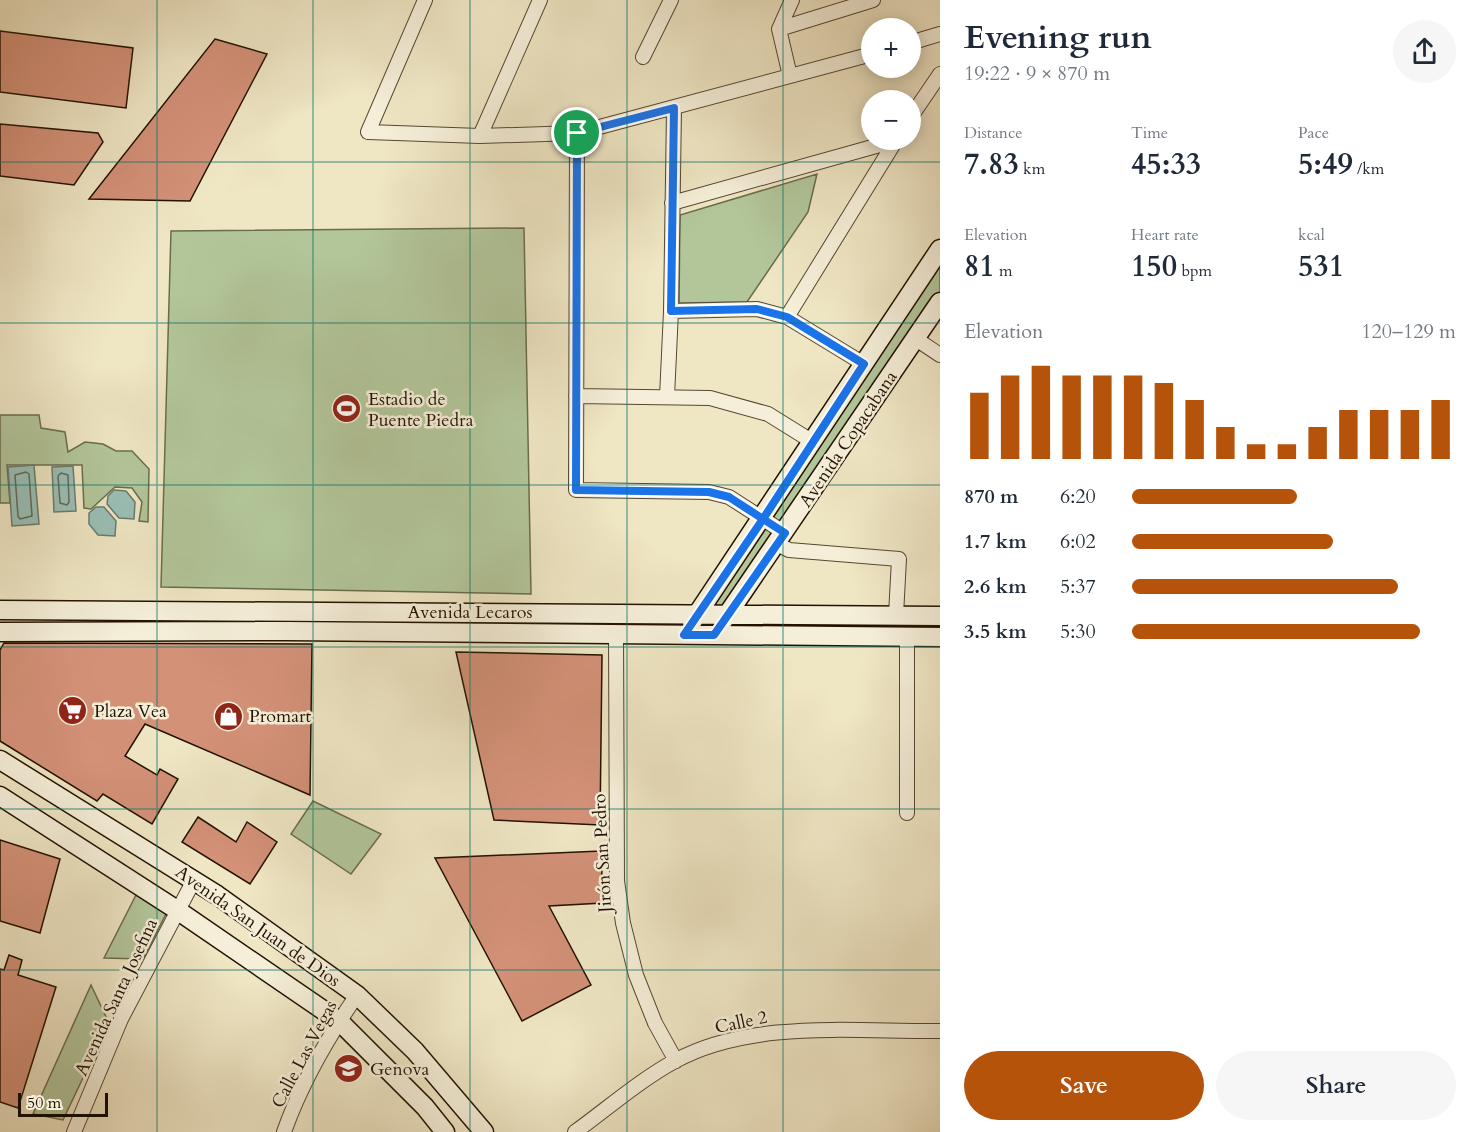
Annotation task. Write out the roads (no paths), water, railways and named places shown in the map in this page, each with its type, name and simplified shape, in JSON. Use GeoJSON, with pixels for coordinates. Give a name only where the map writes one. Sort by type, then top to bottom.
{"type":"FeatureCollection","features":[{"type":"Feature","properties":{"kind":"main road"},"geometry":{"type":"LineString","coordinates":[[684,635],[940,249]]}},
{"type":"Feature","properties":{"kind":"main road","name":"Avenida Copacabana"},"geometry":{"type":"LineString","coordinates":[[714,635],[940,302]]}},
{"type":"Feature","properties":{"kind":"main road","name":"Avenida Lecaros"},"geometry":{"type":"LineString","coordinates":[[0,610],[940,616]]}},
{"type":"Feature","properties":{"kind":"main road","name":"Avenida Lecaros"},"geometry":{"type":"LineString","coordinates":[[0,632],[940,637]]}},
{"type":"Feature","properties":{"kind":"main road","name":"Avenida San Juan de Dios"},"geometry":{"type":"LineString","coordinates":[[0,760],[194,880],[283,939],[357,995],[415,1051],[484,1132]]}},
{"type":"Feature","properties":{"kind":"main road","name":"Avenida San Juan de Dios"},"geometry":{"type":"LineString","coordinates":[[0,796],[177,910],[339,1021],[424,1107],[445,1132]]}},
{"type":"Feature","properties":{"kind":"street"},"geometry":{"type":"LineString","coordinates":[[425,0],[368,132],[480,136],[577,133],[861,57]]}},
{"type":"Feature","properties":{"kind":"street"},"geometry":{"type":"LineString","coordinates":[[480,136],[540,0]]}},
{"type":"Feature","properties":{"kind":"street"},"geometry":{"type":"LineString","coordinates":[[643,57],[671,0]]}},
{"type":"Feature","properties":{"kind":"street"},"geometry":{"type":"LineString","coordinates":[[790,76],[779,29],[792,0]]}},
{"type":"Feature","properties":{"kind":"street"},"geometry":{"type":"LineString","coordinates":[[779,29],[873,0]]}},
{"type":"Feature","properties":{"kind":"street"},"geometry":{"type":"LineString","coordinates":[[921,40],[940,34]]}},
{"type":"Feature","properties":{"kind":"street"},"geometry":{"type":"LineString","coordinates":[[921,102],[940,74]]}},
{"type":"Feature","properties":{"kind":"street"},"geometry":{"type":"LineString","coordinates":[[667,397],[671,311],[674,108]]}},
{"type":"Feature","properties":{"kind":"street"},"geometry":{"type":"LineString","coordinates":[[577,133],[576,490],[709,492],[729,497],[763,519],[781,538],[799,552],[899,560],[897,615]]}},
{"type":"Feature","properties":{"kind":"street"},"geometry":{"type":"LineString","coordinates":[[672,203],[861,150]]}},
{"type":"Feature","properties":{"kind":"street"},"geometry":{"type":"LineString","coordinates":[[787,317],[889,150]]}},
{"type":"Feature","properties":{"kind":"street"},"geometry":{"type":"LineString","coordinates":[[671,311],[757,309],[787,317],[864,364]]}},
{"type":"Feature","properties":{"kind":"street"},"geometry":{"type":"LineString","coordinates":[[916,339],[940,355]]}},
{"type":"Feature","properties":{"kind":"street"},"geometry":{"type":"LineString","coordinates":[[576,396],[710,398],[768,414],[813,442]]}},
{"type":"Feature","properties":{"kind":"street","name":"Jirón San Pedro"},"geometry":{"type":"LineString","coordinates":[[615,634],[617,881],[623,923],[636,975],[655,1023],[676,1061]]}},
{"type":"Feature","properties":{"kind":"street"},"geometry":{"type":"LineString","coordinates":[[907,637],[907,813]]}},
{"type":"Feature","properties":{"kind":"street","name":"Avenida Santa Josefina"},"geometry":{"type":"LineString","coordinates":[[74,1132],[121,1019],[194,880]]}},
{"type":"Feature","properties":{"kind":"street","name":"Calle Las Vegas"},"geometry":{"type":"LineString","coordinates":[[284,1132],[292,1111],[339,1021],[357,995]]}},
{"type":"Feature","properties":{"kind":"street","name":"Calle 2"},"geometry":{"type":"LineString","coordinates":[[575,1132],[676,1061],[723,1043],[772,1033],[940,1031]]}},
{"type":"Feature","properties":{"kind":"water"},"geometry":{"type":"Polygon","coordinates":[[[34,465],[39,524],[12,526],[8,467],[34,465]]]}},
{"type":"Feature","properties":{"kind":"water"},"geometry":{"type":"Polygon","coordinates":[[[73,466],[76,511],[54,512],[52,467],[73,466]]]}},
{"type":"Feature","properties":{"kind":"water"},"geometry":{"type":"Polygon","coordinates":[[[114,490],[126,491],[135,502],[134,519],[119,518],[107,504],[108,496],[114,490]]]}},
{"type":"Feature","properties":{"kind":"water"},"geometry":{"type":"Polygon","coordinates":[[[96,507],[104,507],[116,521],[115,536],[98,535],[89,524],[89,513],[96,507]]]}},
{"type":"Feature","properties":{"kind":"place","name":"Estadio de Puente Piedra"},"geometry":{"type":"Point","coordinates":[347,409]}},
{"type":"Feature","properties":{"kind":"place","name":"Plaza Vea"},"geometry":{"type":"Point","coordinates":[73,711]}},
{"type":"Feature","properties":{"kind":"place","name":"Promart"},"geometry":{"type":"Point","coordinates":[228,716]}},
{"type":"Feature","properties":{"kind":"place","name":"Genova"},"geometry":{"type":"Point","coordinates":[349,1069]}}]}
